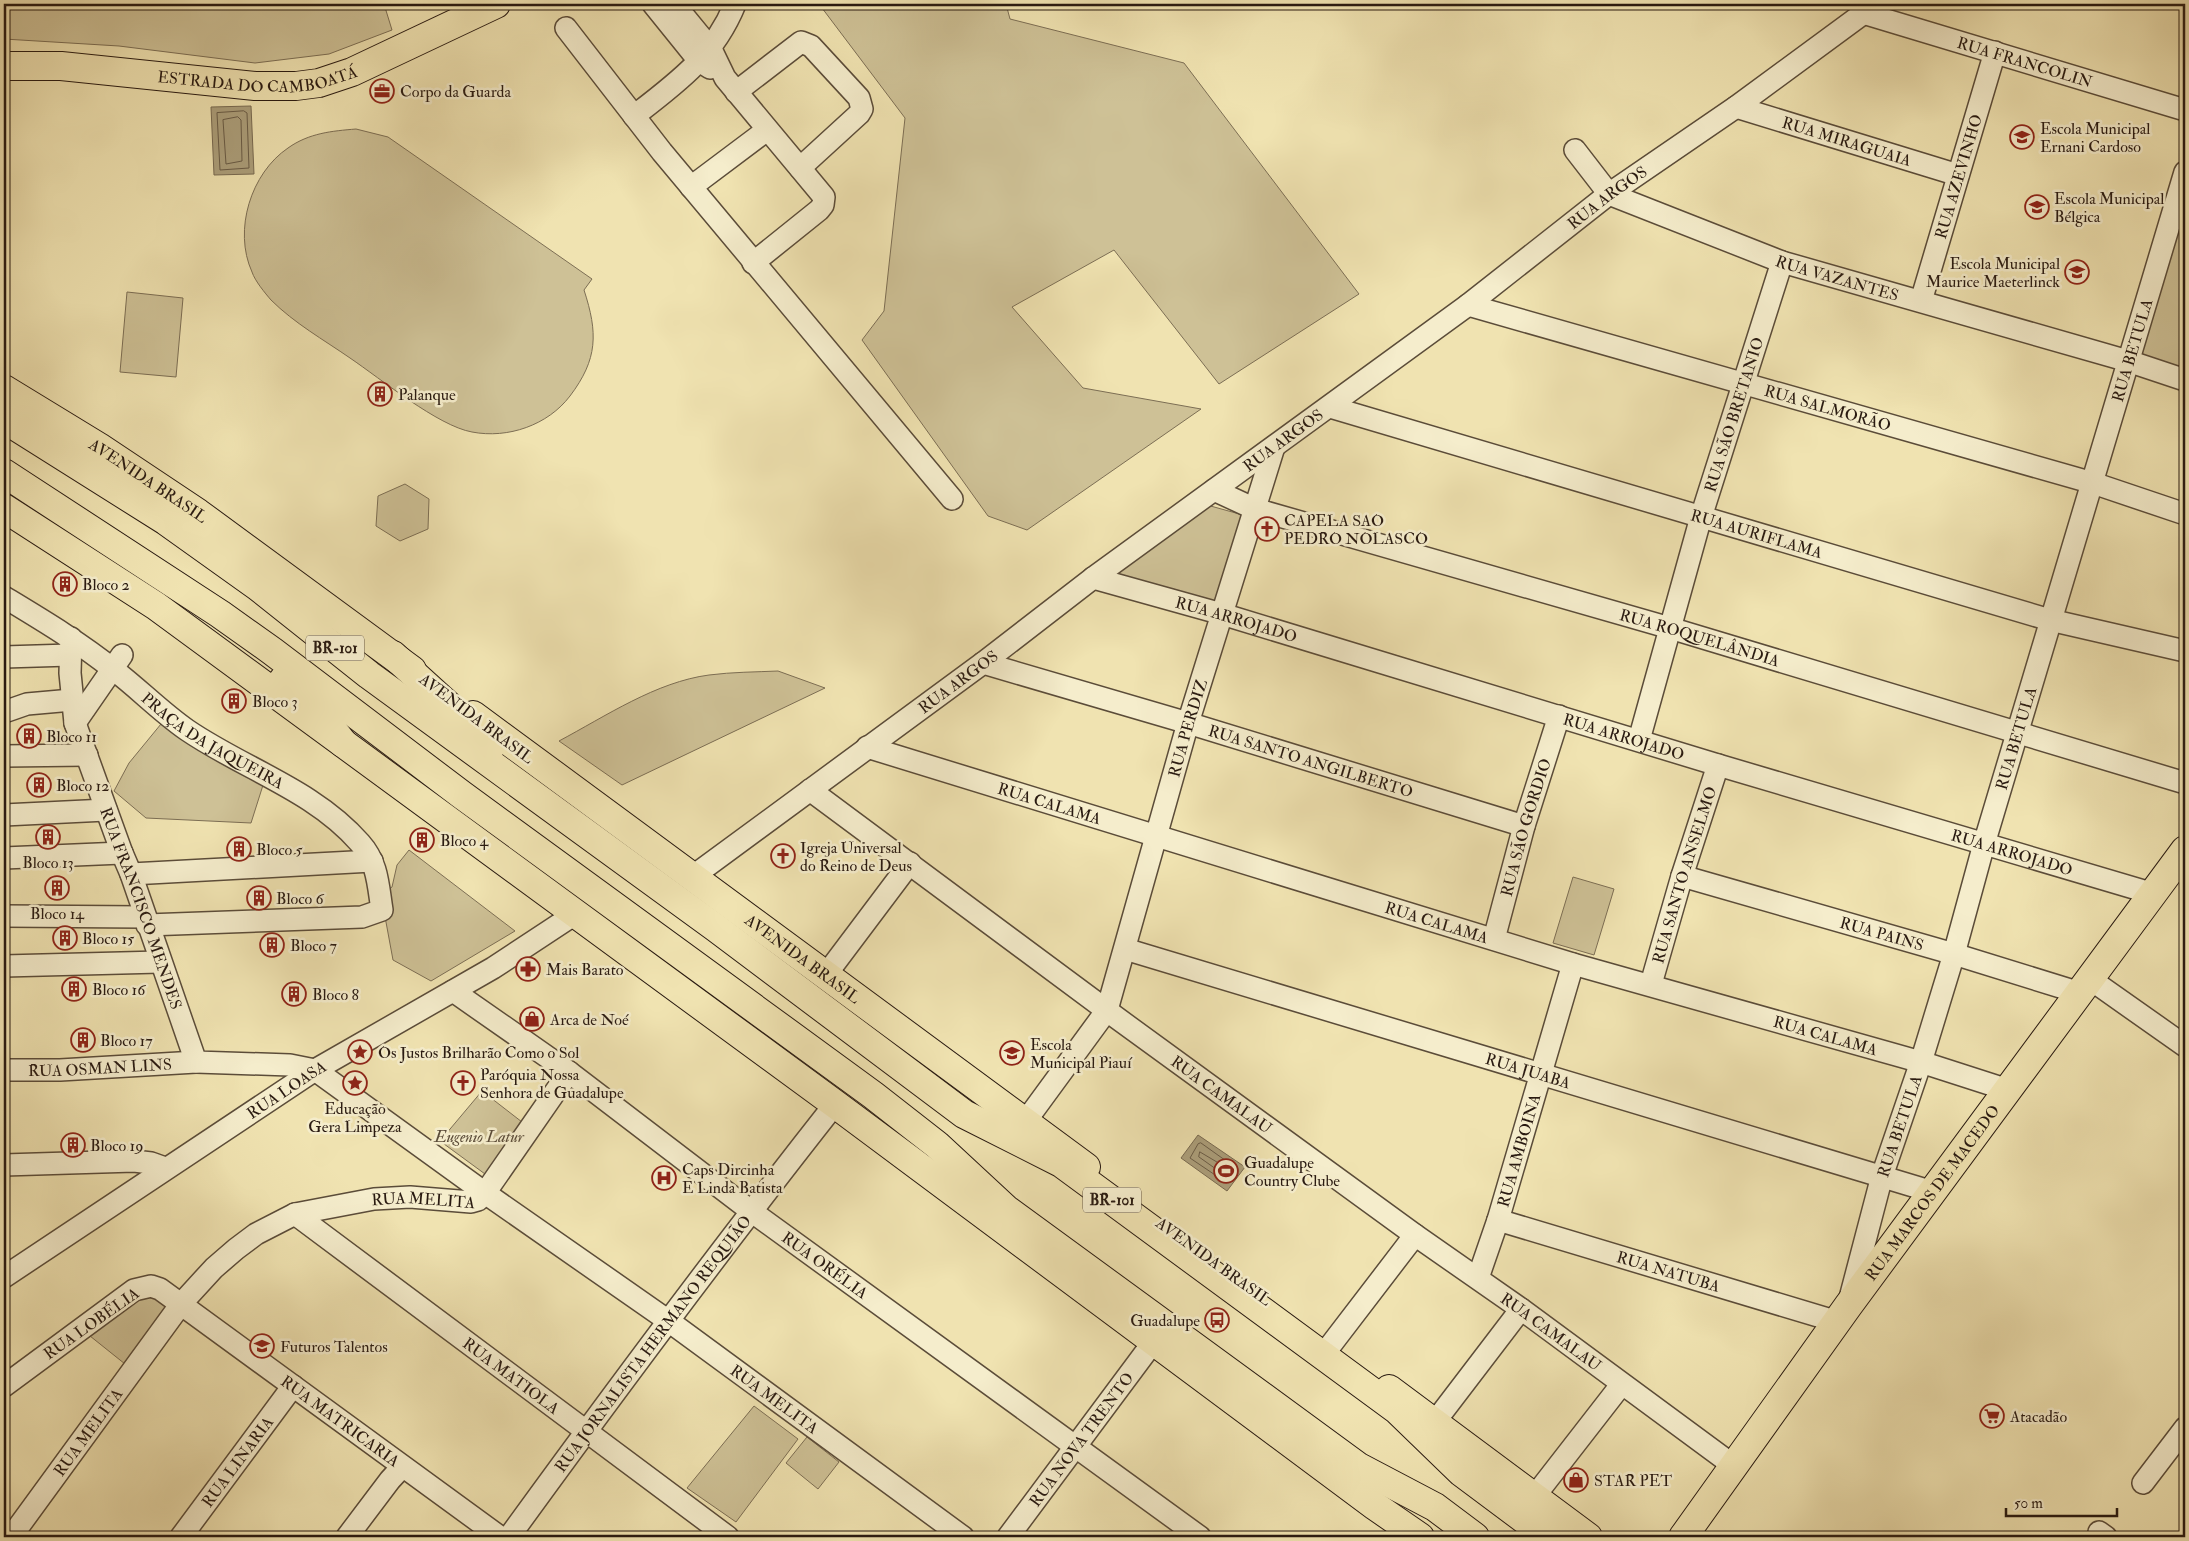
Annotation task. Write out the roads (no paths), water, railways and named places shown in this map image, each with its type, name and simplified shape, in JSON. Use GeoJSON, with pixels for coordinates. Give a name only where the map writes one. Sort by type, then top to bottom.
{"type":"FeatureCollection","features":[{"type":"Feature","properties":{"kind":"main road","name":"ESTRADA DO CAMBOATÁ"},"geometry":{"type":"LineString","coordinates":[[4,66],[61,66],[255,86],[296,86],[319,83],[352,72],[496,4]]}},
{"type":"Feature","properties":{"kind":"main road","name":"AVENIDA BRASIL"},"geometry":{"type":"LineString","coordinates":[[5,391],[99,447],[198,513],[1588,1537]]}},
{"type":"Feature","properties":{"kind":"main road","name":"AVENIDA BRASIL"},"geometry":{"type":"LineString","coordinates":[[4,419],[166,521],[257,586],[369,675],[964,1114],[1061,1163],[1397,1410],[1460,1472],[1548,1537]]}},
{"type":"Feature","properties":{"kind":"main road","name":"BR-101"},"geometry":{"type":"LineString","coordinates":[[4,474],[220,614],[272,651],[462,795],[873,1095],[937,1145],[1006,1209],[1022,1221],[1359,1466],[1435,1507],[1475,1537]]}},
{"type":"Feature","properties":{"kind":"main road"},"geometry":{"type":"LineString","coordinates":[[4,508],[156,606],[1154,1340],[1374,1506],[1420,1537]]}},
{"type":"Feature","properties":{"kind":"main road"},"geometry":{"type":"LineString","coordinates":[[115,546],[283,680],[317,710],[343,743]]}},
{"type":"Feature","properties":{"kind":"main road"},"geometry":{"type":"LineString","coordinates":[[393,655],[600,844]]}},
{"type":"Feature","properties":{"kind":"main road","name":"RUA MARCOS DE MACEDO"},"geometry":{"type":"LineString","coordinates":[[1683,1537],[1843,1314],[2185,850]]}},
{"type":"Feature","properties":{"kind":"street"},"geometry":{"type":"LineString","coordinates":[[654,4],[705,55],[824,198],[823,205],[753,263]]}},
{"type":"Feature","properties":{"kind":"street"},"geometry":{"type":"LineString","coordinates":[[674,4],[705,55]]}},
{"type":"Feature","properties":{"kind":"street"},"geometry":{"type":"LineString","coordinates":[[634,116],[677,83],[705,55],[735,4]]}},
{"type":"Feature","properties":{"kind":"street","name":"RUA FRANCOLIN"},"geometry":{"type":"LineString","coordinates":[[1869,8],[1995,52],[2185,110]]}},
{"type":"Feature","properties":{"kind":"street","name":"RUA ARGOS"},"geometry":{"type":"LineString","coordinates":[[692,877],[983,663],[1093,578],[1468,305],[1609,194],[1736,107],[1869,8]]}},
{"type":"Feature","properties":{"kind":"street"},"geometry":{"type":"LineString","coordinates":[[566,28],[634,116],[753,263],[952,499]]}},
{"type":"Feature","properties":{"kind":"street"},"geometry":{"type":"LineString","coordinates":[[730,85],[801,42],[811,46],[859,98],[862,109],[859,114],[800,168]]}},
{"type":"Feature","properties":{"kind":"street","name":"RUA AZEVINHO"},"geometry":{"type":"LineString","coordinates":[[1921,301],[1995,52]]}},
{"type":"Feature","properties":{"kind":"street","name":"RUA MIRAGUAIA"},"geometry":{"type":"LineString","coordinates":[[1736,107],[1958,175]]}},
{"type":"Feature","properties":{"kind":"street"},"geometry":{"type":"LineString","coordinates":[[691,187],[767,130]]}},
{"type":"Feature","properties":{"kind":"street"},"geometry":{"type":"LineString","coordinates":[[1575,150],[1609,194]]}},
{"type":"Feature","properties":{"kind":"street","name":"RUA BETULA"},"geometry":{"type":"LineString","coordinates":[[1843,1314],[1882,1176],[1921,1062],[1954,954],[1984,844],[2050,620],[2093,483],[2185,172]]}},
{"type":"Feature","properties":{"kind":"street","name":"RUA VAZANTES"},"geometry":{"type":"LineString","coordinates":[[1609,194],[1782,262],[2128,361],[2185,380]]}},
{"type":"Feature","properties":{"kind":"street","name":"RUA SÃO BRETANIO"},"geometry":{"type":"LineString","coordinates":[[1639,740],[1701,517],[1782,262]]}},
{"type":"Feature","properties":{"kind":"street","name":"RUA SALMORÃO"},"geometry":{"type":"LineString","coordinates":[[1468,305],[1745,382],[2093,483],[2185,514]]}},
{"type":"Feature","properties":{"kind":"street","name":"RUA AURIFLAMA"},"geometry":{"type":"LineString","coordinates":[[1330,407],[2050,620],[2185,651]]}},
{"type":"Feature","properties":{"kind":"street","name":"RUA PERDIZ"},"geometry":{"type":"LineString","coordinates":[[1025,1122],[1107,1010],[1188,722],[1274,447]]}},
{"type":"Feature","properties":{"kind":"street","name":"RUA ROQUELÂNDIA"},"geometry":{"type":"LineString","coordinates":[[1214,490],[1255,509],[1670,628],[2185,783]]}},
{"type":"Feature","properties":{"kind":"street","name":"RUA ARROJADO"},"geometry":{"type":"LineString","coordinates":[[1093,578],[1222,614],[1718,765],[2154,894]]}},
{"type":"Feature","properties":{"kind":"street","name":"PRAÇA DA JAQUEIRA"},"geometry":{"type":"LineString","coordinates":[[4,597],[71,647],[118,662],[186,729],[307,798],[330,814],[360,843],[372,861],[379,877],[382,910],[352,919],[146,921]]}},
{"type":"Feature","properties":{"kind":"street"},"geometry":{"type":"LineString","coordinates":[[4,657],[71,647]]}},
{"type":"Feature","properties":{"kind":"street","name":"RUA FRANCISCO MENDES"},"geometry":{"type":"LineString","coordinates":[[71,647],[72,700],[75,722],[131,874],[196,1062]]}},
{"type":"Feature","properties":{"kind":"street"},"geometry":{"type":"LineString","coordinates":[[75,722],[118,662]]}},
{"type":"Feature","properties":{"kind":"street","name":"RUA SANTO ANGILBERTO"},"geometry":{"type":"LineString","coordinates":[[983,663],[1188,722],[1524,826]]}},
{"type":"Feature","properties":{"kind":"street"},"geometry":{"type":"LineString","coordinates":[[4,712],[27,704],[72,700]]}},
{"type":"Feature","properties":{"kind":"street","name":"RUA SÃO GORDIO"},"geometry":{"type":"LineString","coordinates":[[1494,938],[1524,826],[1560,716]]}},
{"type":"Feature","properties":{"kind":"street","name":"RUA CALAMA"},"geometry":{"type":"LineString","coordinates":[[866,748],[1494,938],[1573,964],[1652,984],[1921,1062],[2008,1090]]}},
{"type":"Feature","properties":{"kind":"street"},"geometry":{"type":"LineString","coordinates":[[4,756],[86,755]]}},
{"type":"Feature","properties":{"kind":"street","name":"RUA SANTO ANSELMO"},"geometry":{"type":"LineString","coordinates":[[1652,984],[1682,876],[1718,765]]}},
{"type":"Feature","properties":{"kind":"street","name":"RUA CAMALAU"},"geometry":{"type":"LineString","coordinates":[[810,790],[1415,1236],[1478,1278],[1734,1466]]}},
{"type":"Feature","properties":{"kind":"street"},"geometry":{"type":"LineString","coordinates":[[4,815],[106,810]]}},
{"type":"Feature","properties":{"kind":"street"},"geometry":{"type":"LineString","coordinates":[[4,858],[122,853]]}},
{"type":"Feature","properties":{"kind":"street"},"geometry":{"type":"LineString","coordinates":[[131,874],[372,861]]}},
{"type":"Feature","properties":{"kind":"street"},"geometry":{"type":"LineString","coordinates":[[824,976],[910,863]]}},
{"type":"Feature","properties":{"kind":"street","name":"RUA PAINS"},"geometry":{"type":"LineString","coordinates":[[1682,876],[1954,954],[2085,986],[2185,1046]]}},
{"type":"Feature","properties":{"kind":"street","name":"RUA LOASA"},"geometry":{"type":"LineString","coordinates":[[4,1277],[165,1168],[315,1070],[453,991],[575,914]]}},
{"type":"Feature","properties":{"kind":"street"},"geometry":{"type":"LineString","coordinates":[[4,916],[146,921]]}},
{"type":"Feature","properties":{"kind":"street","name":"RUA JUABA"},"geometry":{"type":"LineString","coordinates":[[1125,950],[1933,1192]]}},
{"type":"Feature","properties":{"kind":"street"},"geometry":{"type":"LineString","coordinates":[[4,966],[160,962]]}},
{"type":"Feature","properties":{"kind":"street","name":"RUA AMBOINA"},"geometry":{"type":"LineString","coordinates":[[1478,1278],[1498,1220],[1573,964]]}},
{"type":"Feature","properties":{"kind":"street","name":"RUA ORÉLIA"},"geometry":{"type":"LineString","coordinates":[[453,991],[569,1072],[751,1210],[1200,1537]]}},
{"type":"Feature","properties":{"kind":"street"},"geometry":{"type":"LineString","coordinates":[[196,1062],[290,1065],[315,1070],[485,1193],[569,1072]]}},
{"type":"Feature","properties":{"kind":"street","name":"RUA OSMAN LINS"},"geometry":{"type":"LineString","coordinates":[[4,1070],[60,1070],[196,1062]]}},
{"type":"Feature","properties":{"kind":"street","name":"RUA JORNALISTA HERMANO REQUIÃO"},"geometry":{"type":"LineString","coordinates":[[510,1537],[586,1431],[670,1322],[751,1210],[834,1104]]}},
{"type":"Feature","properties":{"kind":"street"},"geometry":{"type":"LineString","coordinates":[[4,1165],[134,1161],[151,1163],[165,1168]]}},
{"type":"Feature","properties":{"kind":"street","name":"RUA MELITA"},"geometry":{"type":"LineString","coordinates":[[11,1537],[181,1304],[214,1268],[256,1234],[295,1214],[374,1199],[410,1197],[471,1202],[478,1200],[485,1193],[670,1322],[963,1537]]}},
{"type":"Feature","properties":{"kind":"street","name":"RUA MATIOLA"},"geometry":{"type":"LineString","coordinates":[[295,1214],[728,1537]]}},
{"type":"Feature","properties":{"kind":"street","name":"RUA NATUBA"},"geometry":{"type":"LineString","coordinates":[[1498,1220],[1843,1314]]}},
{"type":"Feature","properties":{"kind":"street"},"geometry":{"type":"LineString","coordinates":[[1330,1346],[1415,1236]]}},
{"type":"Feature","properties":{"kind":"street","name":"RUA LOBÉLIA"},"geometry":{"type":"LineString","coordinates":[[4,1386],[134,1290],[151,1286],[160,1289],[181,1304]]}},
{"type":"Feature","properties":{"kind":"street","name":"RUA MATRICARIA"},"geometry":{"type":"LineString","coordinates":[[181,1304],[500,1537]]}},
{"type":"Feature","properties":{"kind":"street"},"geometry":{"type":"LineString","coordinates":[[1434,1423],[1520,1309]]}},
{"type":"Feature","properties":{"kind":"street","name":"RUA NOVA TRENTO"},"geometry":{"type":"LineString","coordinates":[[1008,1537],[1074,1445],[1154,1340]]}},
{"type":"Feature","properties":{"kind":"street"},"geometry":{"type":"LineString","coordinates":[[1534,1497],[1621,1384]]}},
{"type":"Feature","properties":{"kind":"street","name":"RUA LINARIA"},"geometry":{"type":"LineString","coordinates":[[181,1537],[293,1386]]}},
{"type":"Feature","properties":{"kind":"street"},"geometry":{"type":"LineString","coordinates":[[2143,1483],[2185,1428]]}},
{"type":"Feature","properties":{"kind":"street"},"geometry":{"type":"LineString","coordinates":[[348,1537],[390,1480],[402,1467]]}},
{"type":"Feature","properties":{"kind":"water"},"geometry":{"type":"Polygon","coordinates":[[[251,106],[254,174],[214,175],[211,107],[251,106]]]}},
{"type":"Feature","properties":{"kind":"water"},"geometry":{"type":"Polygon","coordinates":[[[1198,1135],[1245,1167],[1227,1191],[1181,1158],[1198,1135]]]}},
{"type":"Feature","properties":{"kind":"place","name":"Corpo da Guarda"},"geometry":{"type":"Point","coordinates":[382,91]}},
{"type":"Feature","properties":{"kind":"place","name":"Escola Municipal Ernani Cardoso"},"geometry":{"type":"Point","coordinates":[2022,137]}},
{"type":"Feature","properties":{"kind":"place","name":"Escola Municipal Bélgica"},"geometry":{"type":"Point","coordinates":[2037,207]}},
{"type":"Feature","properties":{"kind":"place","name":"Escola Municipal Maurice Maeterlinck"},"geometry":{"type":"Point","coordinates":[2077,272]}},
{"type":"Feature","properties":{"kind":"place","name":"Palanque"},"geometry":{"type":"Point","coordinates":[380,394]}},
{"type":"Feature","properties":{"kind":"place","name":"CAPELA SAO PEDRO NOLASCO"},"geometry":{"type":"Point","coordinates":[1267,529]}},
{"type":"Feature","properties":{"kind":"place","name":"Bloco 2"},"geometry":{"type":"Point","coordinates":[65,584]}},
{"type":"Feature","properties":{"kind":"place","name":"Bloco 3"},"geometry":{"type":"Point","coordinates":[234,701]}},
{"type":"Feature","properties":{"kind":"place","name":"Bloco 11"},"geometry":{"type":"Point","coordinates":[29,736]}},
{"type":"Feature","properties":{"kind":"place","name":"Bloco 12"},"geometry":{"type":"Point","coordinates":[39,785]}},
{"type":"Feature","properties":{"kind":"place","name":"Bloco 13"},"geometry":{"type":"Point","coordinates":[48,837]}},
{"type":"Feature","properties":{"kind":"place","name":"Bloco 4"},"geometry":{"type":"Point","coordinates":[422,840]}},
{"type":"Feature","properties":{"kind":"place","name":"Bloco 5"},"geometry":{"type":"Point","coordinates":[239,849]}},
{"type":"Feature","properties":{"kind":"place","name":"Igreja Universal do Reino de Deus"},"geometry":{"type":"Point","coordinates":[783,856]}},
{"type":"Feature","properties":{"kind":"place","name":"Bloco 14"},"geometry":{"type":"Point","coordinates":[57,888]}},
{"type":"Feature","properties":{"kind":"place","name":"Bloco 6"},"geometry":{"type":"Point","coordinates":[259,898]}},
{"type":"Feature","properties":{"kind":"place","name":"Bloco 15"},"geometry":{"type":"Point","coordinates":[65,938]}},
{"type":"Feature","properties":{"kind":"place","name":"Bloco 7"},"geometry":{"type":"Point","coordinates":[272,945]}},
{"type":"Feature","properties":{"kind":"place","name":"Mais Barato"},"geometry":{"type":"Point","coordinates":[528,969]}},
{"type":"Feature","properties":{"kind":"place","name":"Bloco 16"},"geometry":{"type":"Point","coordinates":[74,989]}},
{"type":"Feature","properties":{"kind":"place","name":"Bloco 8"},"geometry":{"type":"Point","coordinates":[294,994]}},
{"type":"Feature","properties":{"kind":"place","name":"Arca de Noé"},"geometry":{"type":"Point","coordinates":[532,1019]}},
{"type":"Feature","properties":{"kind":"place","name":"Bloco 17"},"geometry":{"type":"Point","coordinates":[83,1040]}},
{"type":"Feature","properties":{"kind":"place","name":"Os Justos Brilharão Como o Sol"},"geometry":{"type":"Point","coordinates":[360,1052]}},
{"type":"Feature","properties":{"kind":"place","name":"Escola Municipal Piauí"},"geometry":{"type":"Point","coordinates":[1012,1053]}},
{"type":"Feature","properties":{"kind":"place","name":"Educação Gera Limpeza"},"geometry":{"type":"Point","coordinates":[355,1083]}},
{"type":"Feature","properties":{"kind":"place","name":"Paróquia Nossa Senhora de Guadalupe"},"geometry":{"type":"Point","coordinates":[463,1083]}},
{"type":"Feature","properties":{"kind":"place","name":"Bloco 19"},"geometry":{"type":"Point","coordinates":[73,1145]}},
{"type":"Feature","properties":{"kind":"place","name":"Guadalupe Country Clube"},"geometry":{"type":"Point","coordinates":[1226,1171]}},
{"type":"Feature","properties":{"kind":"place","name":"Caps Dircinha E Linda Batista"},"geometry":{"type":"Point","coordinates":[664,1178]}},
{"type":"Feature","properties":{"kind":"place","name":"Guadalupe"},"geometry":{"type":"Point","coordinates":[1217,1320]}},
{"type":"Feature","properties":{"kind":"place","name":"Futuros Talentos"},"geometry":{"type":"Point","coordinates":[262,1346]}},
{"type":"Feature","properties":{"kind":"place","name":"Atacadão"},"geometry":{"type":"Point","coordinates":[1992,1416]}},
{"type":"Feature","properties":{"kind":"place","name":"STAR PET"},"geometry":{"type":"Point","coordinates":[1576,1480]}},
{"type":"Feature","properties":{"kind":"park label","name":"Eugenio Latur"},"geometry":{"type":"Point","coordinates":[479,1136]}}]}
